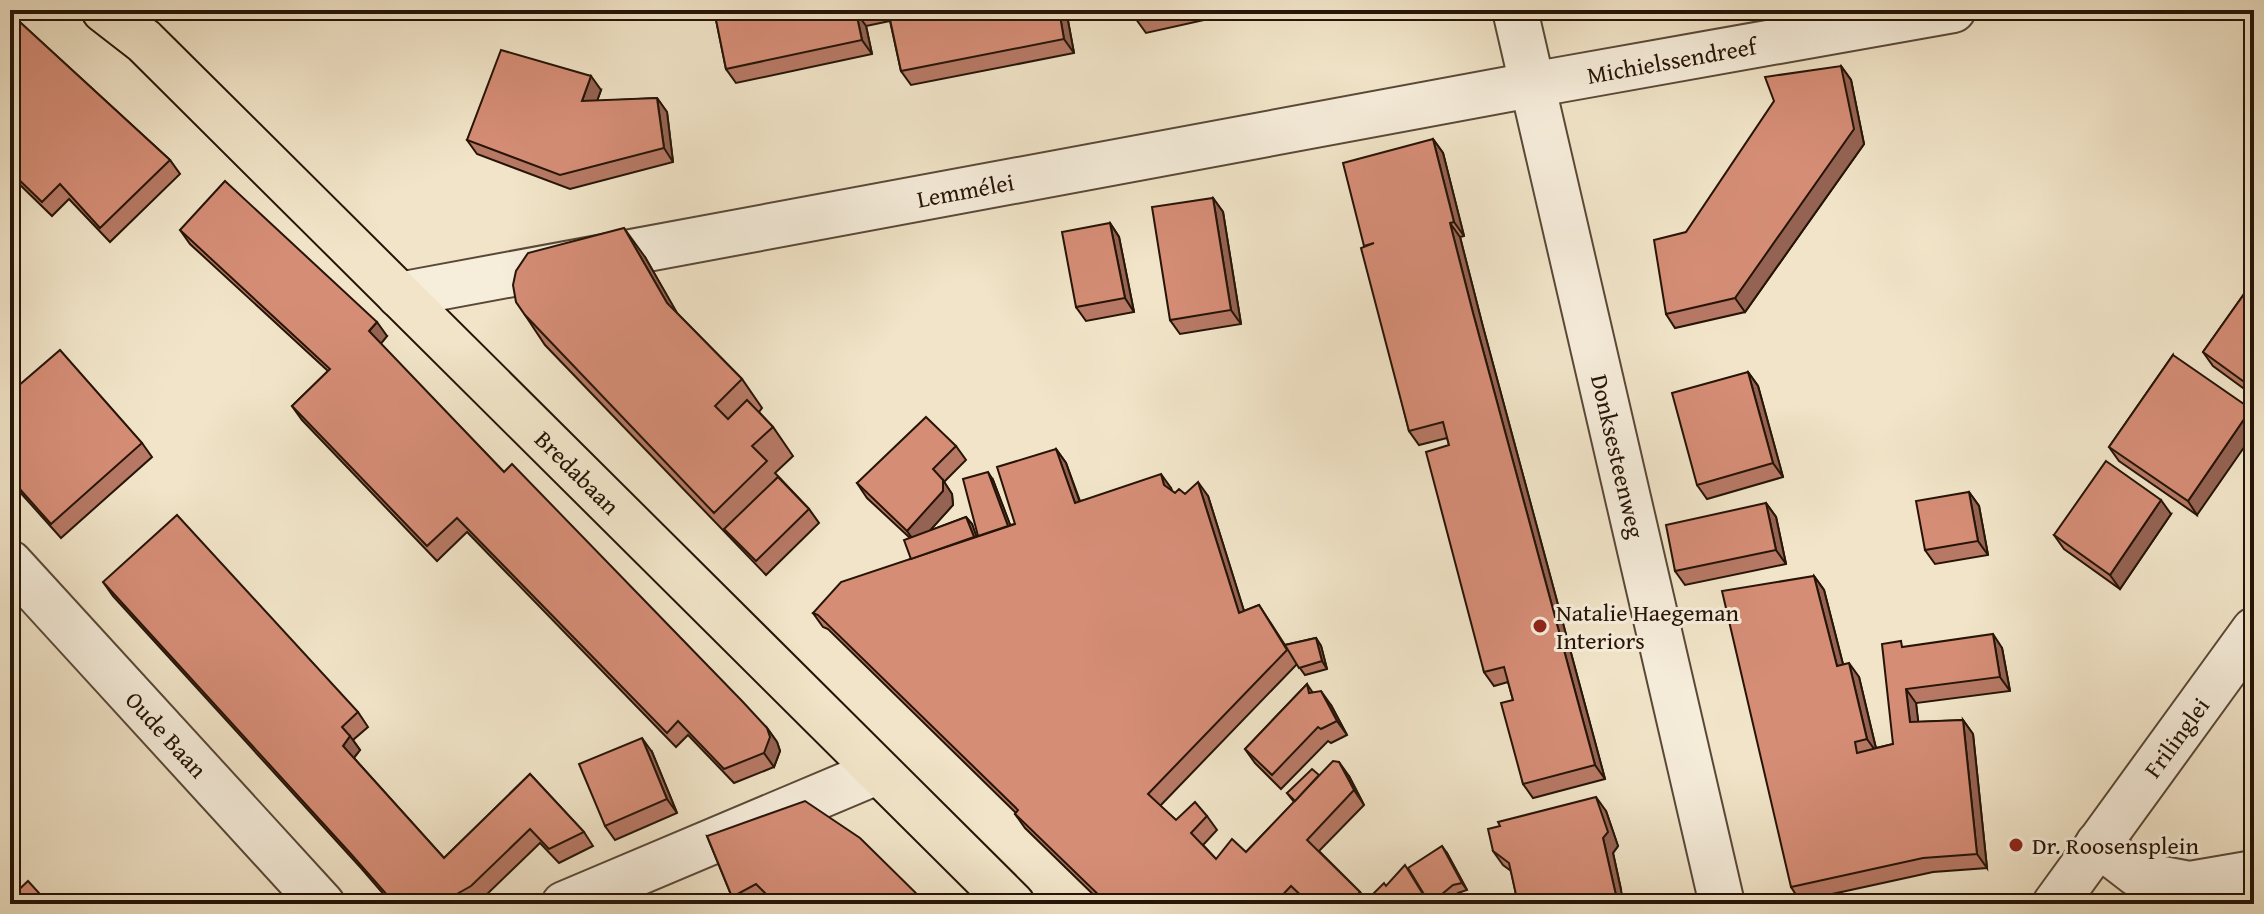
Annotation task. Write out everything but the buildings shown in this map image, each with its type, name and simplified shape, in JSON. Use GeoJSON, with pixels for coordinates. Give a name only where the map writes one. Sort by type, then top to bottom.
{"type":"FeatureCollection","features":[{"type":"Feature","properties":{"kind":"main road","name":"Bredabaan"},"geometry":{"type":"LineString","coordinates":[[104,10],[133,26],[1012,904]]}},
{"type":"Feature","properties":{"kind":"street","name":"Donksesteenweg"},"geometry":{"type":"LineString","coordinates":[[1515,10],[1722,904]]}},
{"type":"Feature","properties":{"kind":"street","name":"Michielssendreef"},"geometry":{"type":"LineString","coordinates":[[1531,85],[1953,10]]}},
{"type":"Feature","properties":{"kind":"street","name":"Lemmélei"},"geometry":{"type":"LineString","coordinates":[[399,295],[1531,85]]}},
{"type":"Feature","properties":{"kind":"street","name":"Oude Baan"},"geometry":{"type":"LineString","coordinates":[[10,563],[322,904]]}},
{"type":"Feature","properties":{"kind":"street","name":"Frilinglei"},"geometry":{"type":"LineString","coordinates":[[2055,904],[2254,630]]}},
{"type":"Feature","properties":{"kind":"street"},"geometry":{"type":"LineString","coordinates":[[564,904],[877,772]]}},
{"type":"Feature","properties":{"kind":"street"},"geometry":{"type":"LineString","coordinates":[[2098,844],[2137,874],[2177,882],[2190,884],[2254,873]]}},
{"type":"Feature","properties":{"kind":"place","name":"Natalie Haegeman Interiors"},"geometry":{"type":"Point","coordinates":[1540,626]}},
{"type":"Feature","properties":{"kind":"place","name":"Dr. Roosensplein"},"geometry":{"type":"Point","coordinates":[2016,845]}}]}
